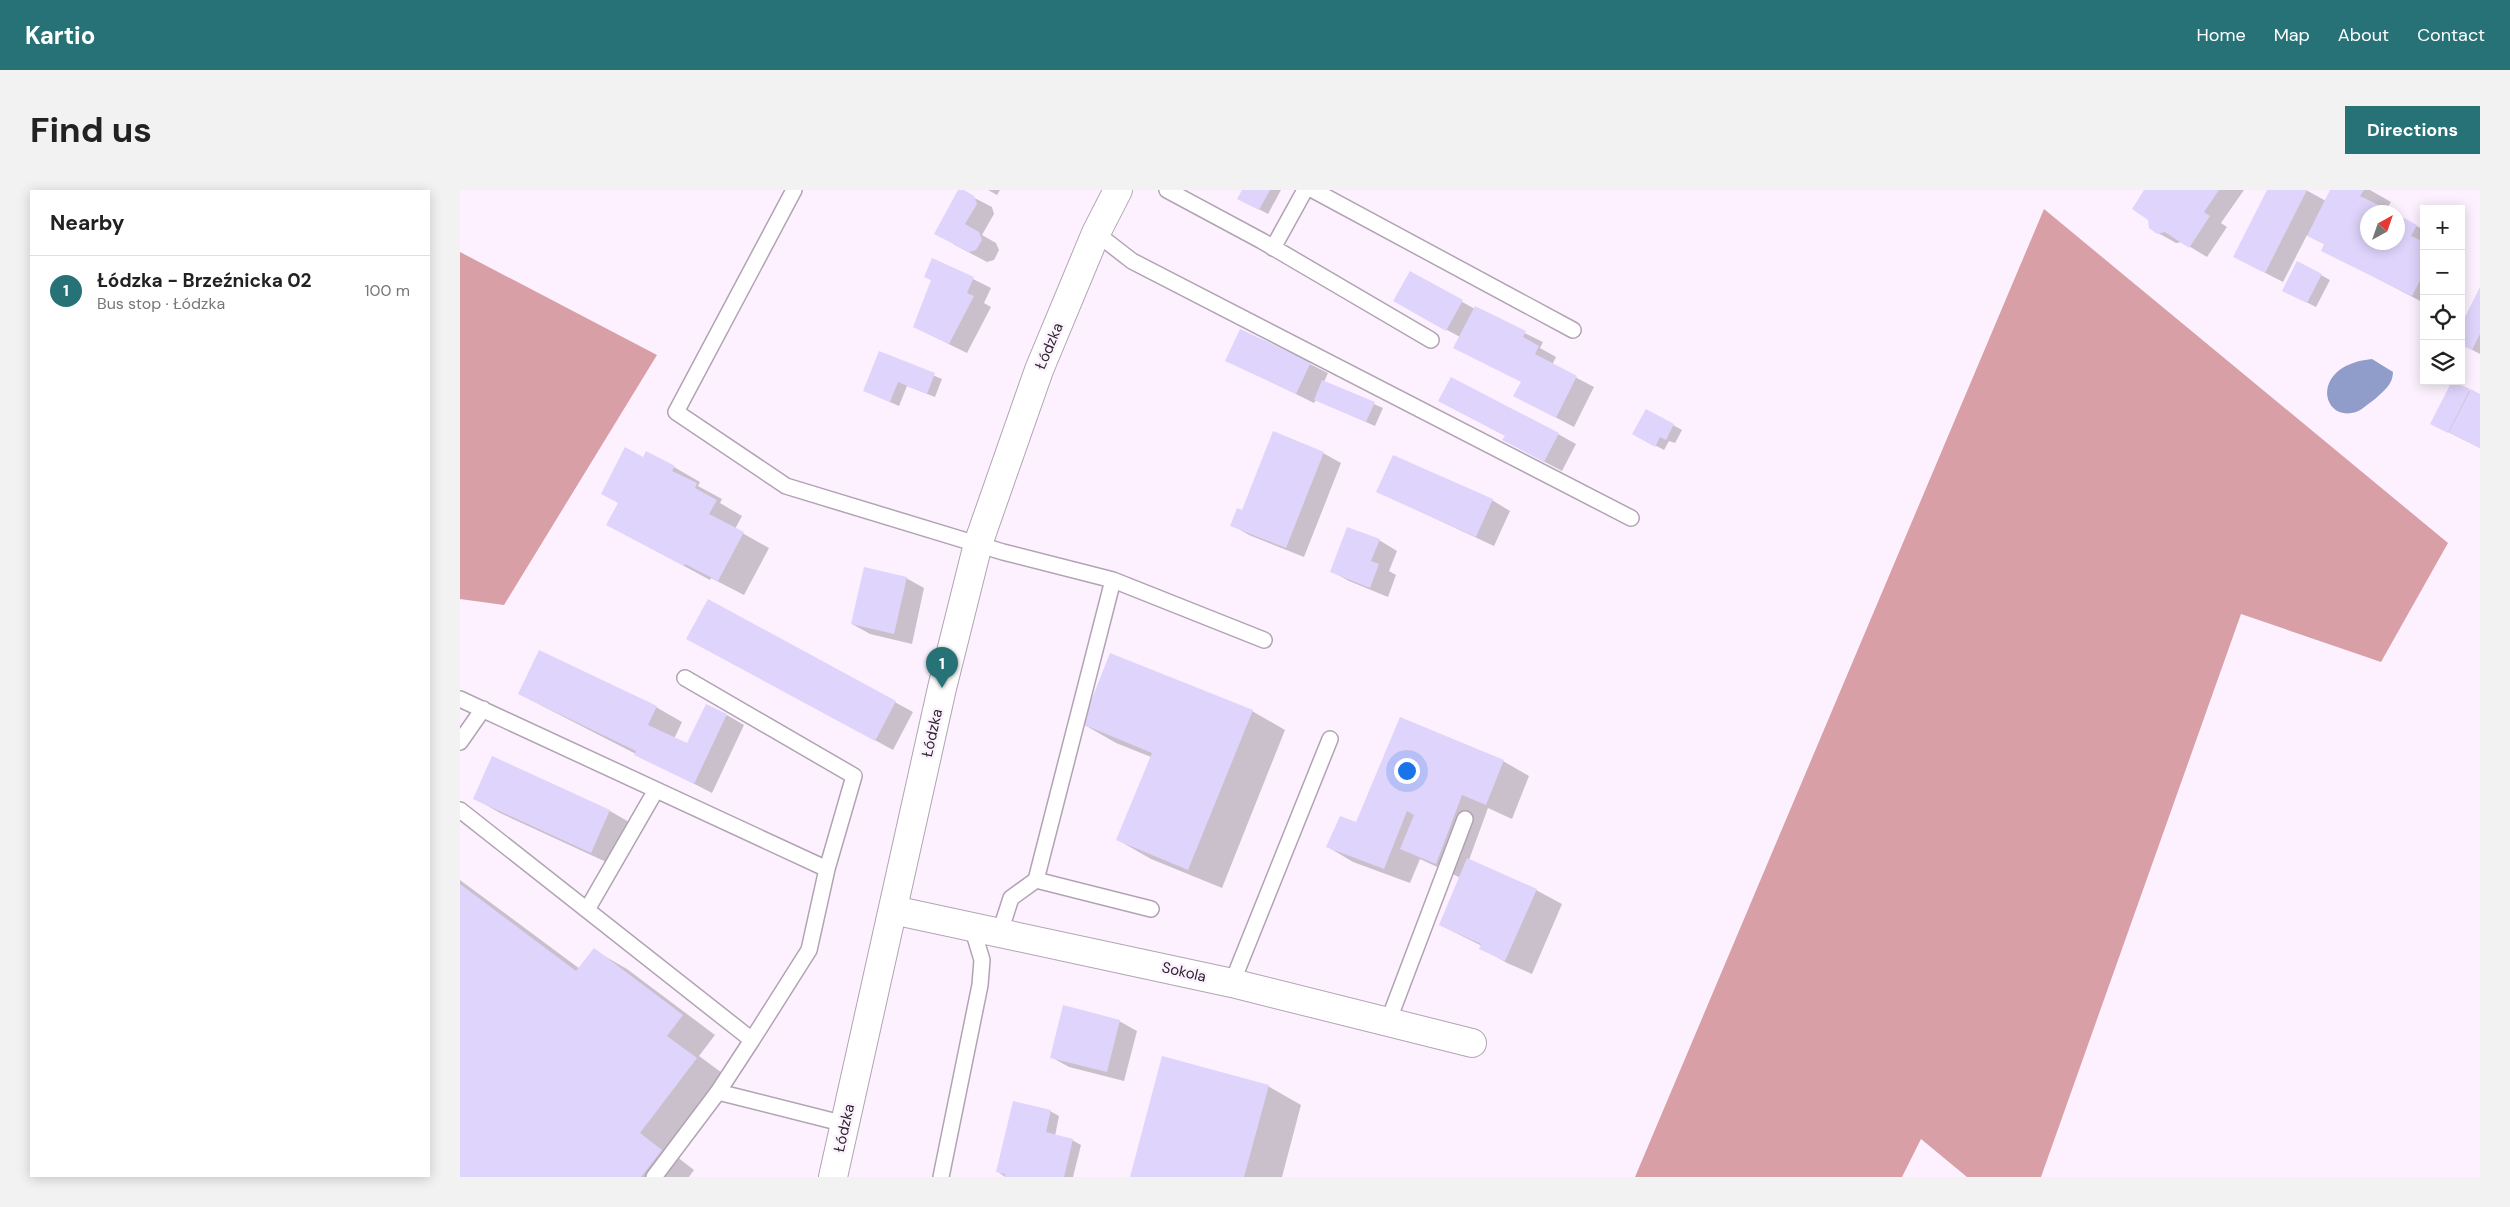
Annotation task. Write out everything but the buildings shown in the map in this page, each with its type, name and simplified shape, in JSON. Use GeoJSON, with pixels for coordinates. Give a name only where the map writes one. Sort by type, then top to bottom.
{"type":"FeatureCollection","features":[{"type":"Feature","properties":{"kind":"main road","name":"Łódzka"},"geometry":{"type":"LineString","coordinates":[[833,1177],[939,698],[978,544],[1039,370],[1096,233],[1118,190]]}},
{"type":"Feature","properties":{"kind":"main road","name":"Sokola"},"geometry":{"type":"LineString","coordinates":[[893,910],[1232,983],[1472,1043]]}},
{"type":"Feature","properties":{"kind":"lane"},"geometry":{"type":"LineString","coordinates":[[794,190],[676,412],[786,486],[978,544],[1113,580],[1264,640]]}},
{"type":"Feature","properties":{"kind":"lane"},"geometry":{"type":"LineString","coordinates":[[1167,190],[1273,248],[1431,340]]}},
{"type":"Feature","properties":{"kind":"lane"},"geometry":{"type":"LineString","coordinates":[[1273,248],[1305,190]]}},
{"type":"Feature","properties":{"kind":"lane"},"geometry":{"type":"LineString","coordinates":[[1313,190],[1573,330]]}},
{"type":"Feature","properties":{"kind":"lane"},"geometry":{"type":"LineString","coordinates":[[1096,233],[1132,261],[1631,518]]}},
{"type":"Feature","properties":{"kind":"lane"},"geometry":{"type":"LineString","coordinates":[[1000,932],[1011,898],[1036,880],[1113,580]]}},
{"type":"Feature","properties":{"kind":"lane"},"geometry":{"type":"LineString","coordinates":[[654,1177],[718,1092],[809,950],[827,869],[854,776],[685,678]]}},
{"type":"Feature","properties":{"kind":"lane"},"geometry":{"type":"LineString","coordinates":[[460,699],[827,869]]}},
{"type":"Feature","properties":{"kind":"lane"},"geometry":{"type":"LineString","coordinates":[[460,742],[483,710]]}},
{"type":"Feature","properties":{"kind":"lane"},"geometry":{"type":"LineString","coordinates":[[1232,983],[1330,739]]}},
{"type":"Feature","properties":{"kind":"lane"},"geometry":{"type":"LineString","coordinates":[[588,908],[656,790]]}},
{"type":"Feature","properties":{"kind":"lane"},"geometry":{"type":"LineString","coordinates":[[460,810],[588,908],[752,1040]]}},
{"type":"Feature","properties":{"kind":"lane"},"geometry":{"type":"LineString","coordinates":[[1388,1022],[1465,819]]}},
{"type":"Feature","properties":{"kind":"lane"},"geometry":{"type":"LineString","coordinates":[[1036,880],[1151,908]]}},
{"type":"Feature","properties":{"kind":"lane"},"geometry":{"type":"LineString","coordinates":[[941,1177],[980,985],[982,960],[972,927]]}},
{"type":"Feature","properties":{"kind":"lane"},"geometry":{"type":"LineString","coordinates":[[718,1092],[845,1124]]}},
{"type":"Feature","properties":{"kind":"shaded area"},"geometry":{"type":"Polygon","coordinates":[[[2044,209],[2448,543],[2381,662],[2241,614],[2041,1177],[1967,1177],[1921,1139],[1902,1177],[1635,1177],[2044,209]]]}},
{"type":"Feature","properties":{"kind":"shaded area"},"geometry":{"type":"Polygon","coordinates":[[[460,252],[657,355],[504,605],[460,599],[460,252]]]}},
{"type":"Feature","properties":{"kind":"water"},"geometry":{"type":"Polygon","coordinates":[[[2372,359],[2393,372],[2387,387],[2375,399],[2356,412],[2344,413],[2335,409],[2329,402],[2327,392],[2330,381],[2338,371],[2352,363],[2372,359]]]}},
{"type":"Feature","properties":{"kind":"place","name":"Łódzka - Brzeźnicka 02"},"geometry":{"type":"Point","coordinates":[942,688]}}]}
